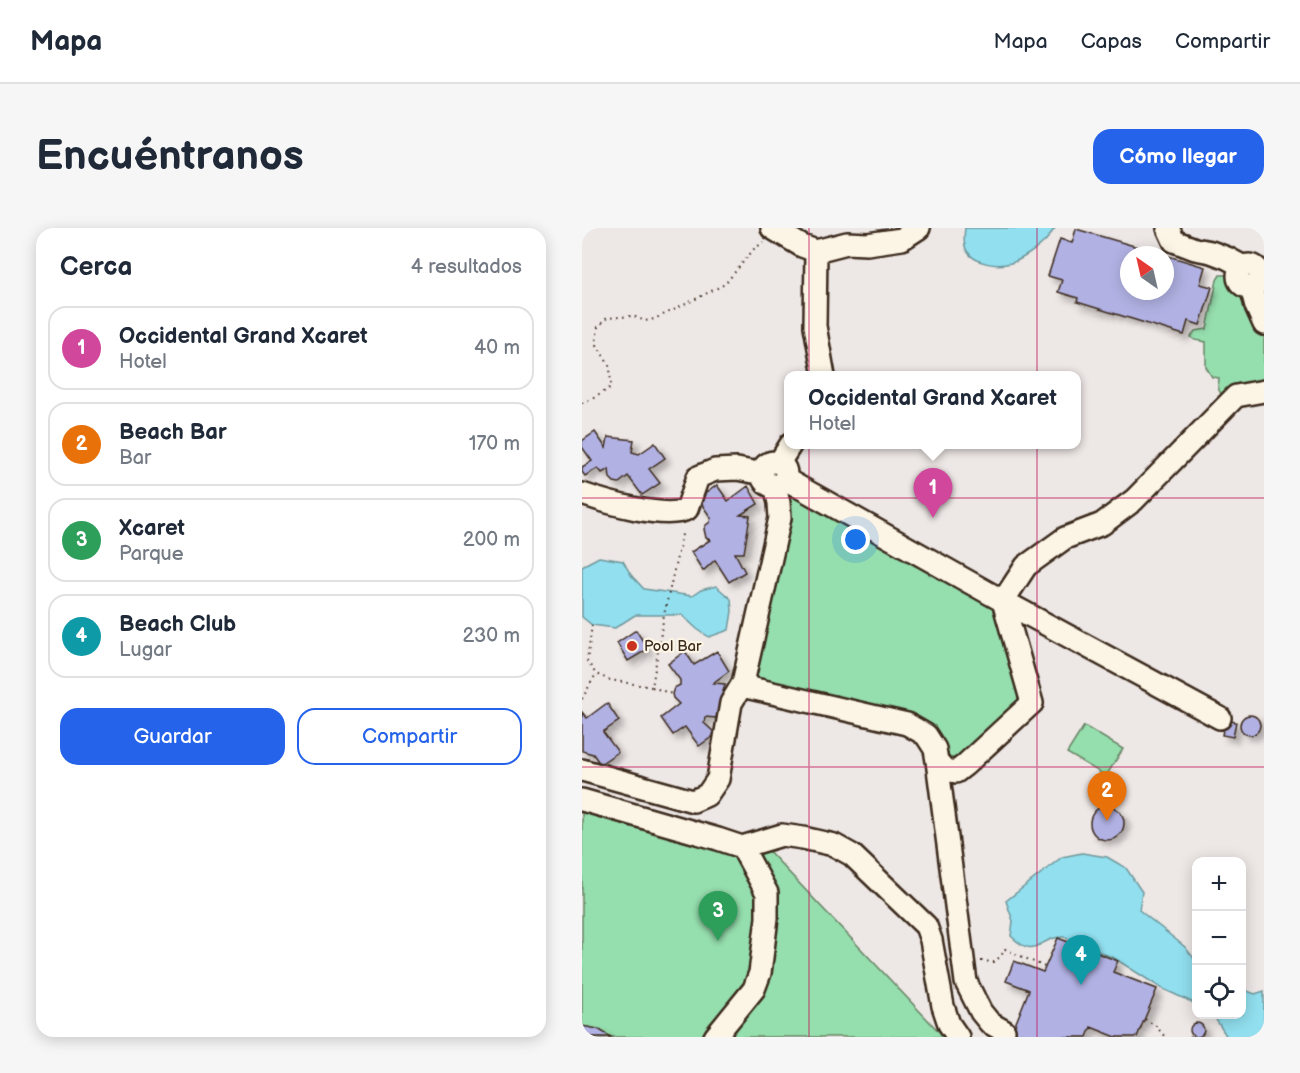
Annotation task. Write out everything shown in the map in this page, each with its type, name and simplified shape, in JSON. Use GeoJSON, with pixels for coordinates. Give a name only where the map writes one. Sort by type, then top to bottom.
{"type":"FeatureCollection","features":[{"type":"Feature","properties":{"kind":"lane"},"geometry":{"type":"LineString","coordinates":[[775,230],[802,246],[816,250],[847,243],[867,244],[902,240],[919,228]]}},
{"type":"Feature","properties":{"kind":"lane"},"geometry":{"type":"LineString","coordinates":[[1168,228],[1174,241],[1194,249],[1211,252],[1242,266],[1251,264],[1259,270],[1260,278],[1251,287],[1264,324]]}},
{"type":"Feature","properties":{"kind":"lane"},"geometry":{"type":"LineString","coordinates":[[816,250],[815,326],[823,371]]}},
{"type":"Feature","properties":{"kind":"lane"},"geometry":{"type":"LineString","coordinates":[[937,761],[945,770],[956,772],[1032,703],[1003,601],[1026,566],[1065,538],[1102,524],[1134,500],[1236,396],[1264,391]]}},
{"type":"Feature","properties":{"kind":"lane"},"geometry":{"type":"LineString","coordinates":[[582,770],[693,801],[706,795],[718,779],[731,703],[743,683],[780,518],[775,475],[788,449]]}},
{"type":"Feature","properties":{"kind":"lane"},"geometry":{"type":"LineString","coordinates":[[583,496],[641,510],[680,512],[687,509],[698,477],[706,473],[715,470],[737,469],[775,475],[1220,718]]}},
{"type":"Feature","properties":{"kind":"lane"},"geometry":{"type":"LineString","coordinates":[[743,683],[746,687],[906,724],[926,735],[935,749],[937,761],[966,982],[990,1023],[1004,1031]]}},
{"type":"Feature","properties":{"kind":"lane"},"geometry":{"type":"LineString","coordinates":[[582,800],[742,848],[782,836],[834,845],[852,855],[926,926],[931,940],[943,1006],[949,1024],[958,1037]]}},
{"type":"Feature","properties":{"kind":"lane"},"geometry":{"type":"LineString","coordinates":[[715,1037],[754,989],[760,973],[767,918],[766,892],[742,848]]}},
{"type":"Feature","properties":{"kind":"path"},"geometry":{"type":"LineString","coordinates":[[582,403],[611,387],[610,367],[596,343],[598,327],[607,318],[633,316],[645,321],[654,319],[725,284],[754,249],[775,230]]}},
{"type":"Feature","properties":{"kind":"path"},"geometry":{"type":"LineString","coordinates":[[652,687],[664,615],[687,509]]}},
{"type":"Feature","properties":{"kind":"path"},"geometry":{"type":"LineString","coordinates":[[592,625],[587,661],[596,675],[610,680],[652,687],[672,694]]}},
{"type":"Feature","properties":{"kind":"path"},"geometry":{"type":"LineString","coordinates":[[582,699],[596,675]]}},
{"type":"Feature","properties":{"kind":"path"},"geometry":{"type":"LineString","coordinates":[[960,936],[982,962],[994,962],[1005,949],[1045,967]]}},
{"type":"Feature","properties":{"kind":"path"},"geometry":{"type":"LineString","coordinates":[[1145,1019],[1156,1026],[1165,1037]]}},
{"type":"Feature","properties":{"kind":"green space"},"geometry":{"type":"Polygon","coordinates":[[[1220,275],[1232,275],[1237,287],[1249,296],[1264,334],[1264,386],[1222,396],[1218,388],[1219,378],[1212,377],[1206,367],[1206,342],[1191,337],[1195,331],[1207,329],[1220,275]]]}},
{"type":"Feature","properties":{"kind":"green space"},"geometry":{"type":"Polygon","coordinates":[[[790,489],[993,604],[1021,702],[958,759],[947,757],[912,715],[755,677],[784,494],[790,489]]]}},
{"type":"Feature","properties":{"kind":"green space"},"geometry":{"type":"Polygon","coordinates":[[[1084,726],[1123,749],[1106,776],[1067,753],[1084,726]]]}},
{"type":"Feature","properties":{"kind":"green space"},"geometry":{"type":"Polygon","coordinates":[[[582,791],[764,846],[944,1037],[582,1037],[582,791]]]}},
{"type":"Feature","properties":{"kind":"water"},"geometry":{"type":"Polygon","coordinates":[[[965,228],[1055,228],[1045,241],[1028,254],[1014,262],[999,265],[981,262],[967,251],[965,228]]]}},
{"type":"Feature","properties":{"kind":"water"},"geometry":{"type":"Polygon","coordinates":[[[599,557],[623,561],[631,575],[644,589],[692,596],[701,590],[716,586],[731,599],[729,630],[709,637],[682,615],[635,615],[615,628],[592,625],[582,617],[582,566],[599,557]]]}},
{"type":"Feature","properties":{"kind":"water"},"geometry":{"type":"Polygon","coordinates":[[[1082,853],[1107,857],[1126,868],[1142,892],[1139,910],[1185,947],[1192,956],[1192,1002],[1161,988],[1114,958],[1064,937],[1049,940],[1038,946],[1027,947],[1011,936],[1013,921],[1006,901],[1062,857],[1082,853]]]}},
{"type":"Feature","properties":{"kind":"water"},"geometry":{"type":"Polygon","coordinates":[[[1246,991],[1255,994],[1264,991],[1264,1037],[1227,1037],[1216,1019],[1246,1019],[1246,991]]]}},
{"type":"Feature","properties":{"kind":"building"},"geometry":{"type":"Polygon","coordinates":[[[1076,229],[1134,246],[1120,246],[1120,300],[1174,300],[1174,258],[1205,267],[1200,284],[1212,287],[1200,325],[1188,321],[1184,335],[1077,302],[1078,298],[1058,292],[1062,280],[1048,276],[1060,239],[1072,243],[1076,229]]]}},
{"type":"Feature","properties":{"kind":"building"},"geometry":{"type":"Polygon","coordinates":[[[595,432],[606,448],[608,437],[634,440],[632,452],[639,454],[655,443],[665,458],[649,469],[660,483],[642,495],[628,476],[619,483],[614,482],[610,478],[609,469],[602,473],[598,468],[585,476],[582,467],[592,461],[582,447],[582,441],[595,432]]]}},
{"type":"Feature","properties":{"kind":"building"},"geometry":{"type":"Polygon","coordinates":[[[717,485],[728,501],[748,486],[758,504],[740,515],[750,516],[744,553],[735,553],[745,572],[729,582],[715,560],[703,571],[691,552],[710,540],[706,538],[704,529],[711,518],[698,499],[717,485]]]}},
{"type":"Feature","properties":{"kind":"building","name":"Pool Bar"},"geometry":{"type":"Polygon","coordinates":[[[636,630],[648,649],[628,661],[617,643],[636,630]]]}},
{"type":"Feature","properties":{"kind":"building"},"geometry":{"type":"Polygon","coordinates":[[[685,651],[694,665],[717,651],[729,671],[713,683],[725,684],[716,718],[705,717],[704,723],[716,734],[699,746],[685,727],[673,735],[661,718],[679,704],[672,694],[674,688],[680,685],[680,680],[668,664],[685,651]]]}},
{"type":"Feature","properties":{"kind":"building"},"geometry":{"type":"Polygon","coordinates":[[[607,703],[619,721],[603,732],[618,752],[600,764],[593,754],[582,751],[582,712],[587,718],[607,703]]]}},
{"type":"Feature","properties":{"kind":"building"},"geometry":{"type":"Polygon","coordinates":[[[1250,715],[1257,718],[1260,725],[1257,732],[1250,735],[1243,732],[1240,725],[1243,718],[1250,715]]]}},
{"type":"Feature","properties":{"kind":"building"},"geometry":{"type":"Polygon","coordinates":[[[1225,720],[1236,722],[1233,737],[1222,735],[1225,720]]]}},
{"type":"Feature","properties":{"kind":"building"},"geometry":{"type":"Polygon","coordinates":[[[1107,806],[1119,811],[1124,823],[1119,835],[1107,840],[1095,835],[1090,823],[1095,811],[1107,806]]]}},
{"type":"Feature","properties":{"kind":"building"},"geometry":{"type":"Polygon","coordinates":[[[1058,938],[1118,961],[1113,972],[1157,989],[1137,1037],[1116,1037],[1091,1027],[1087,1037],[1016,1037],[1011,1035],[1029,990],[1006,981],[1014,961],[1043,972],[1058,938]]]}},
{"type":"Feature","properties":{"kind":"building"},"geometry":{"type":"Polygon","coordinates":[[[1194,1023],[1200,1023],[1204,1030],[1200,1037],[1194,1037],[1190,1033],[1190,1027],[1194,1023]]]}},
{"type":"Feature","properties":{"kind":"building"},"geometry":{"type":"Polygon","coordinates":[[[582,1026],[598,1029],[611,1037],[582,1037],[582,1026]]]}},
{"type":"Feature","properties":{"kind":"place","name":"Occidental Grand Xcaret"},"geometry":{"type":"Point","coordinates":[933,518]}},
{"type":"Feature","properties":{"kind":"place","name":"Pool Bar"},"geometry":{"type":"Point","coordinates":[632,646]}},
{"type":"Feature","properties":{"kind":"place","name":"Beach Bar"},"geometry":{"type":"Point","coordinates":[1107,821]}},
{"type":"Feature","properties":{"kind":"place","name":"Xcaret"},"geometry":{"type":"Point","coordinates":[718,941]}},
{"type":"Feature","properties":{"kind":"place","name":"Beach Club"},"geometry":{"type":"Point","coordinates":[1081,985]}}]}
